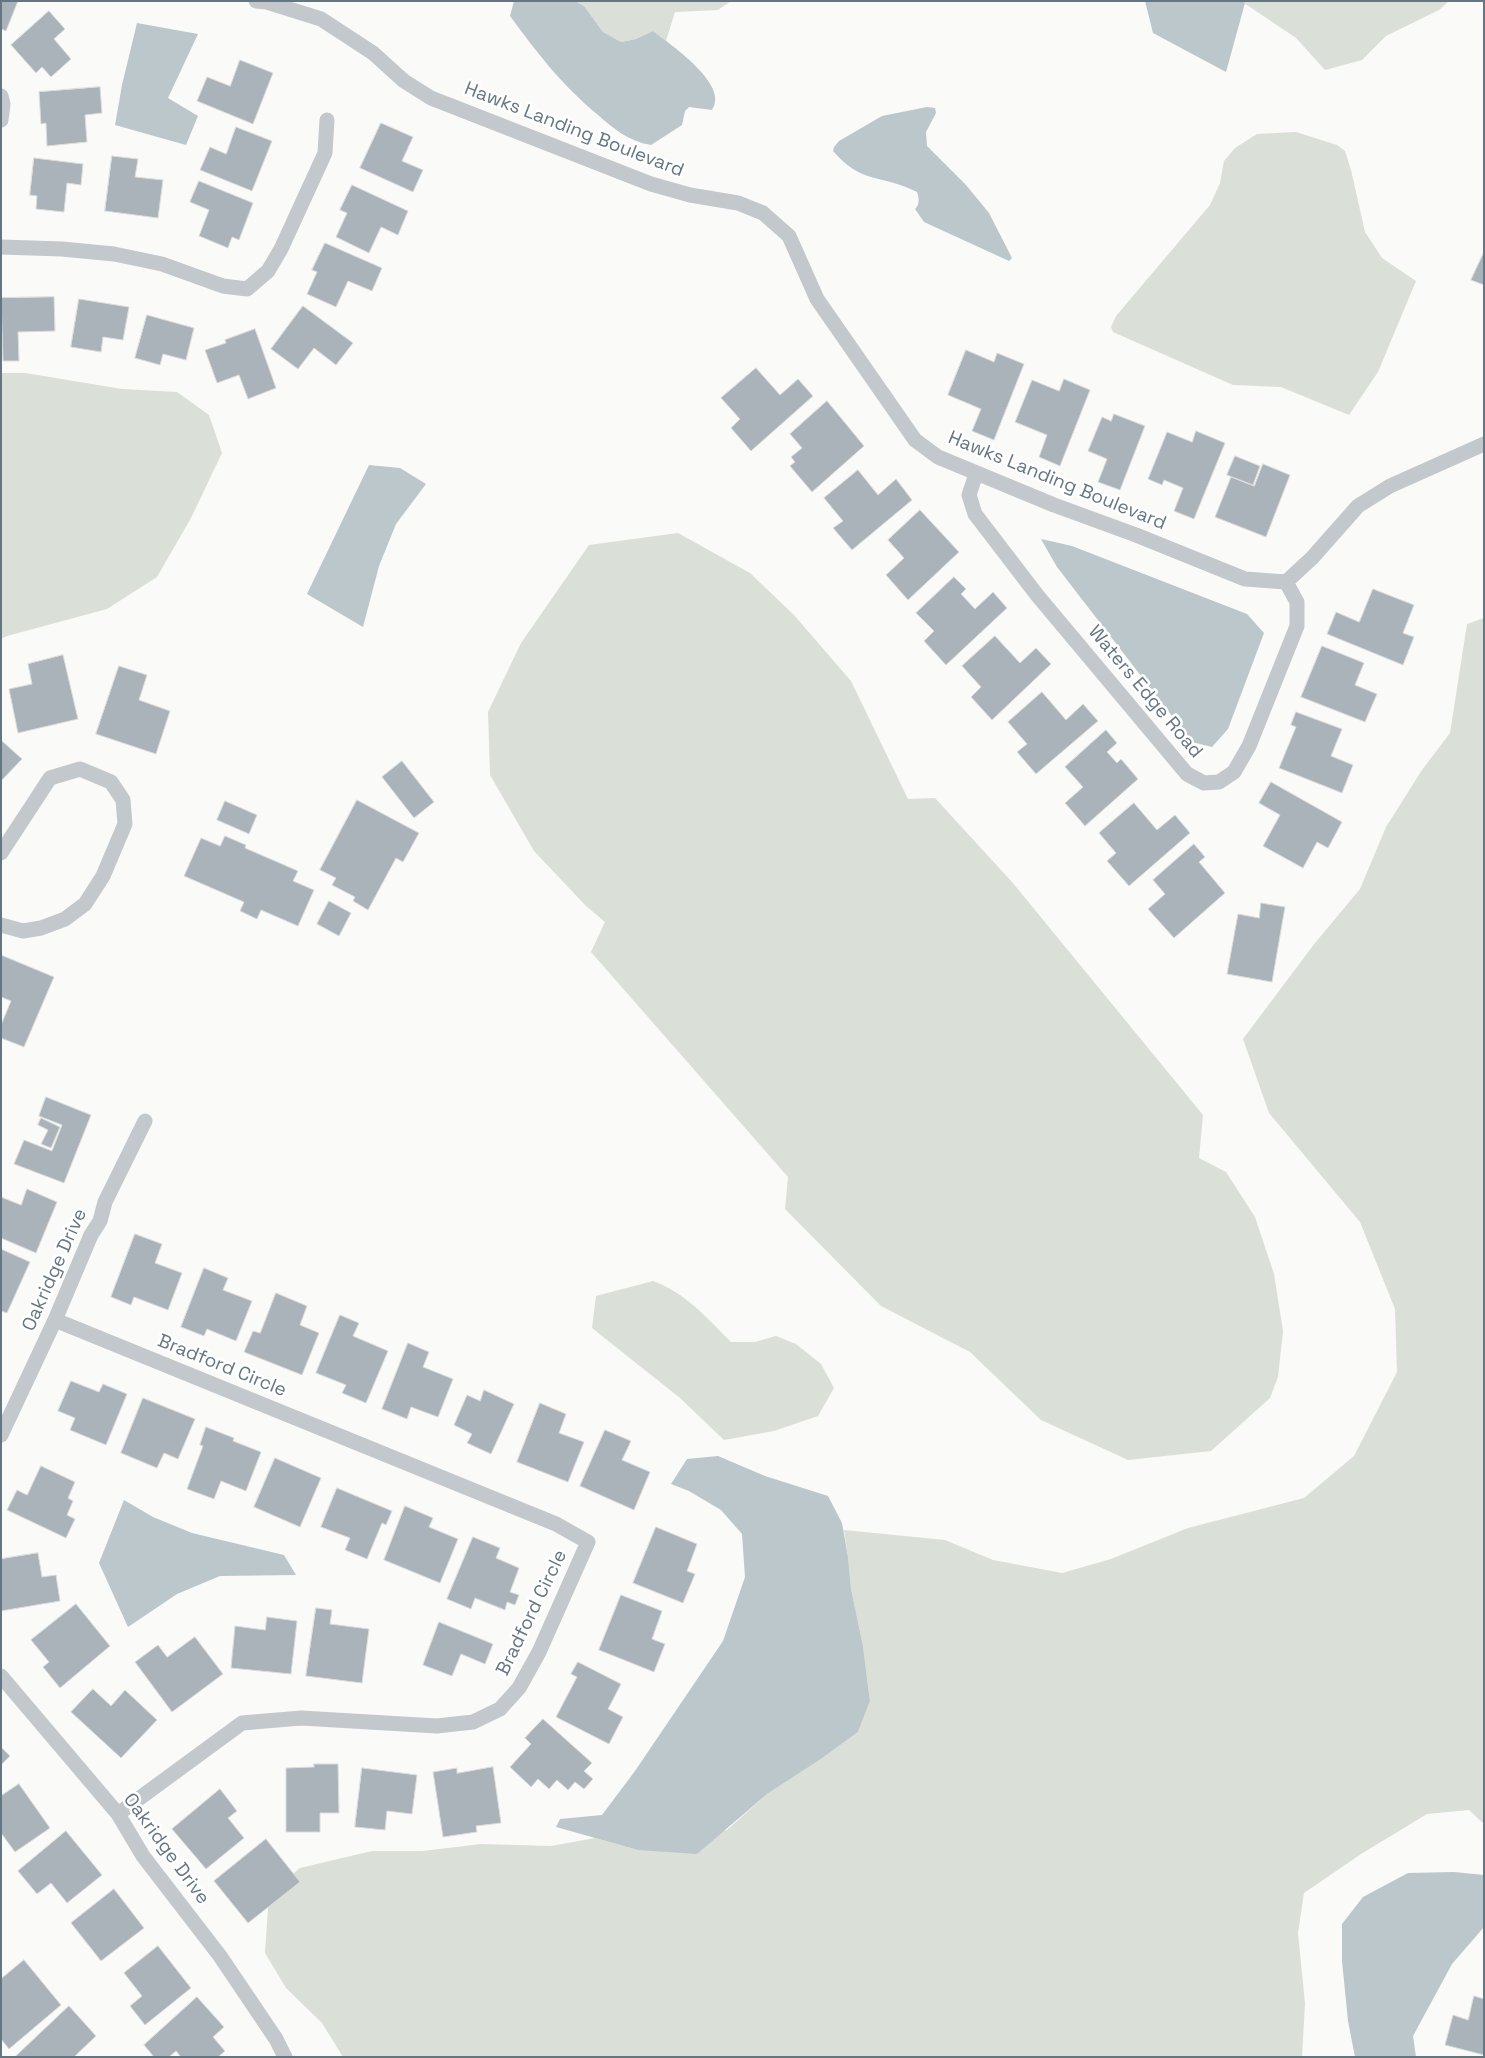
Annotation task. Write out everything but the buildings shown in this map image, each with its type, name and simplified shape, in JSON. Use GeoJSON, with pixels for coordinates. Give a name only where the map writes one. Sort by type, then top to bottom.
{"type":"FeatureCollection","features":[{"type":"Feature","properties":{"kind":"street","name":"Hawks Landing Boulevard"},"geometry":{"type":"LineString","coordinates":[[256,1],[267,2],[322,19],[373,53],[404,81],[431,98],[652,184],[690,195],[738,203],[764,213],[789,236],[817,299],[915,440],[938,457],[976,474],[1245,579],[1286,582]]}},
{"type":"Feature","properties":{"kind":"street"},"geometry":{"type":"LineString","coordinates":[[1,96],[3,104],[1,120]]}},
{"type":"Feature","properties":{"kind":"street"},"geometry":{"type":"LineString","coordinates":[[1,247],[62,249],[114,254],[162,264],[223,286],[247,289],[268,271],[281,249],[325,153],[327,120]]}},
{"type":"Feature","properties":{"kind":"street"},"geometry":{"type":"LineString","coordinates":[[1286,582],[1312,558],[1358,506],[1390,486],[1484,444]]}},
{"type":"Feature","properties":{"kind":"street","name":"Waters Edge Road"},"geometry":{"type":"LineString","coordinates":[[976,474],[969,494],[975,514],[1037,595],[1188,774],[1202,782],[1219,782],[1234,772],[1249,746],[1297,626],[1297,602],[1286,582]]}},
{"type":"Feature","properties":{"kind":"street"},"geometry":{"type":"LineString","coordinates":[[1,853],[50,778],[80,769],[111,782],[124,800],[125,824],[104,876],[85,904],[65,919],[41,928],[22,931],[1,925]]}},
{"type":"Feature","properties":{"kind":"street","name":"Oakridge Drive"},"geometry":{"type":"LineString","coordinates":[[1,1435],[55,1320],[91,1235],[100,1221],[105,1202],[145,1121]]}},
{"type":"Feature","properties":{"kind":"street","name":"Bradford Circle"},"geometry":{"type":"LineString","coordinates":[[55,1320],[556,1524],[588,1542],[539,1652],[519,1688],[500,1709],[474,1722],[437,1726],[301,1718],[242,1723],[118,1814]]}},
{"type":"Feature","properties":{"kind":"street","name":"Oakridge Drive"},"geometry":{"type":"LineString","coordinates":[[1,1676],[118,1814],[143,1856],[220,1956],[276,2039],[285,2057]]}},
{"type":"Feature","properties":{"kind":"shaded area"},"geometry":{"type":"Polygon","coordinates":[[[514,1],[575,1],[584,6],[603,32],[621,42],[636,39],[653,31],[696,66],[706,78],[713,89],[715,100],[712,110],[689,107],[685,111],[682,125],[651,145],[635,141],[622,134],[573,92],[530,43],[510,16],[514,1]]]}},
{"type":"Feature","properties":{"kind":"shaded area"},"geometry":{"type":"Polygon","coordinates":[[[575,1],[731,1],[718,10],[675,12],[666,41],[653,31],[636,39],[621,42],[603,32],[584,6],[575,1]]]}},
{"type":"Feature","properties":{"kind":"shaded area"},"geometry":{"type":"Polygon","coordinates":[[[1145,1],[1241,1],[1245,3],[1226,72],[1153,33],[1145,1]]]}},
{"type":"Feature","properties":{"kind":"shaded area"},"geometry":{"type":"Polygon","coordinates":[[[1241,1],[1449,1],[1439,10],[1386,36],[1362,60],[1325,70],[1296,38],[1241,1]]]}},
{"type":"Feature","properties":{"kind":"shaded area"},"geometry":{"type":"Polygon","coordinates":[[[137,23],[198,34],[168,98],[198,116],[186,145],[115,125],[122,85],[137,23]]]}},
{"type":"Feature","properties":{"kind":"shaded area"},"geometry":{"type":"Polygon","coordinates":[[[927,107],[935,108],[936,113],[926,132],[927,146],[966,185],[989,213],[1012,258],[1009,261],[924,222],[915,209],[919,199],[917,192],[905,186],[863,174],[853,169],[833,151],[839,141],[882,116],[927,107]]]}},
{"type":"Feature","properties":{"kind":"shaded area"},"geometry":{"type":"Polygon","coordinates":[[[1296,132],[1337,145],[1345,151],[1365,232],[1382,258],[1416,281],[1378,372],[1349,415],[1281,387],[1233,385],[1113,332],[1111,327],[1116,316],[1210,205],[1220,183],[1224,161],[1235,148],[1257,134],[1296,132]]]}},
{"type":"Feature","properties":{"kind":"shaded area"},"geometry":{"type":"Polygon","coordinates":[[[1,373],[25,373],[122,389],[177,392],[209,415],[222,453],[191,518],[157,577],[107,609],[1,639],[1,373]]]}},
{"type":"Feature","properties":{"kind":"shaded area"},"geometry":{"type":"Polygon","coordinates":[[[369,465],[400,468],[426,484],[396,524],[379,566],[363,627],[307,594],[369,465]]]}},
{"type":"Feature","properties":{"kind":"shaded area"},"geometry":{"type":"Polygon","coordinates":[[[678,533],[750,573],[794,615],[851,681],[908,799],[935,798],[1012,882],[1203,1115],[1199,1158],[1226,1172],[1255,1217],[1274,1274],[1283,1331],[1278,1377],[1270,1398],[1211,1451],[1128,1460],[1041,1420],[970,1352],[881,1306],[785,1209],[788,1177],[591,952],[605,922],[586,906],[534,851],[490,775],[488,712],[521,643],[589,545],[678,533]]]}},
{"type":"Feature","properties":{"kind":"shaded area"},"geometry":{"type":"Polygon","coordinates":[[[1041,539],[1072,546],[1247,614],[1264,633],[1228,729],[1212,747],[1192,742],[1057,567],[1041,539]]]}},
{"type":"Feature","properties":{"kind":"shaded area"},"geometry":{"type":"Polygon","coordinates":[[[1484,618],[1484,1824],[1469,1810],[1427,1814],[1361,1854],[1304,1893],[1298,1933],[1305,2003],[1302,2057],[343,2057],[322,2023],[286,1988],[265,1953],[269,1893],[300,1868],[372,1851],[423,1851],[481,1844],[551,1846],[595,1838],[638,1850],[727,1830],[767,1794],[858,1732],[870,1701],[863,1646],[851,1589],[844,1530],[945,1540],[993,1560],[1062,1573],[1111,1559],[1188,1528],[1304,1498],[1354,1456],[1397,1372],[1395,1309],[1360,1222],[1269,1113],[1243,1039],[1315,943],[1360,889],[1386,827],[1422,770],[1450,733],[1467,624],[1484,618]]]}},
{"type":"Feature","properties":{"kind":"shaded area"},"geometry":{"type":"Polygon","coordinates":[[[653,1281],[686,1299],[731,1342],[755,1342],[776,1336],[796,1344],[821,1364],[834,1388],[818,1416],[774,1431],[724,1440],[680,1398],[592,1328],[596,1296],[653,1281]]]}},
{"type":"Feature","properties":{"kind":"shaded area"},"geometry":{"type":"Polygon","coordinates":[[[718,1456],[765,1476],[828,1496],[842,1523],[851,1589],[863,1646],[870,1701],[858,1732],[767,1794],[697,1854],[638,1850],[556,1827],[560,1819],[602,1815],[635,1771],[723,1641],[745,1577],[742,1534],[721,1510],[689,1491],[671,1484],[687,1459],[718,1456]]]}},
{"type":"Feature","properties":{"kind":"shaded area"},"geometry":{"type":"Polygon","coordinates":[[[124,1500],[153,1517],[192,1533],[284,1555],[296,1575],[220,1576],[177,1594],[128,1627],[99,1563],[124,1500]]]}},
{"type":"Feature","properties":{"kind":"shaded area"},"geometry":{"type":"Polygon","coordinates":[[[1454,1872],[1484,1875],[1484,1927],[1452,1964],[1413,2036],[1416,2057],[1355,2057],[1348,2021],[1342,1961],[1342,1924],[1363,1897],[1408,1873],[1454,1872]]]}}]}
